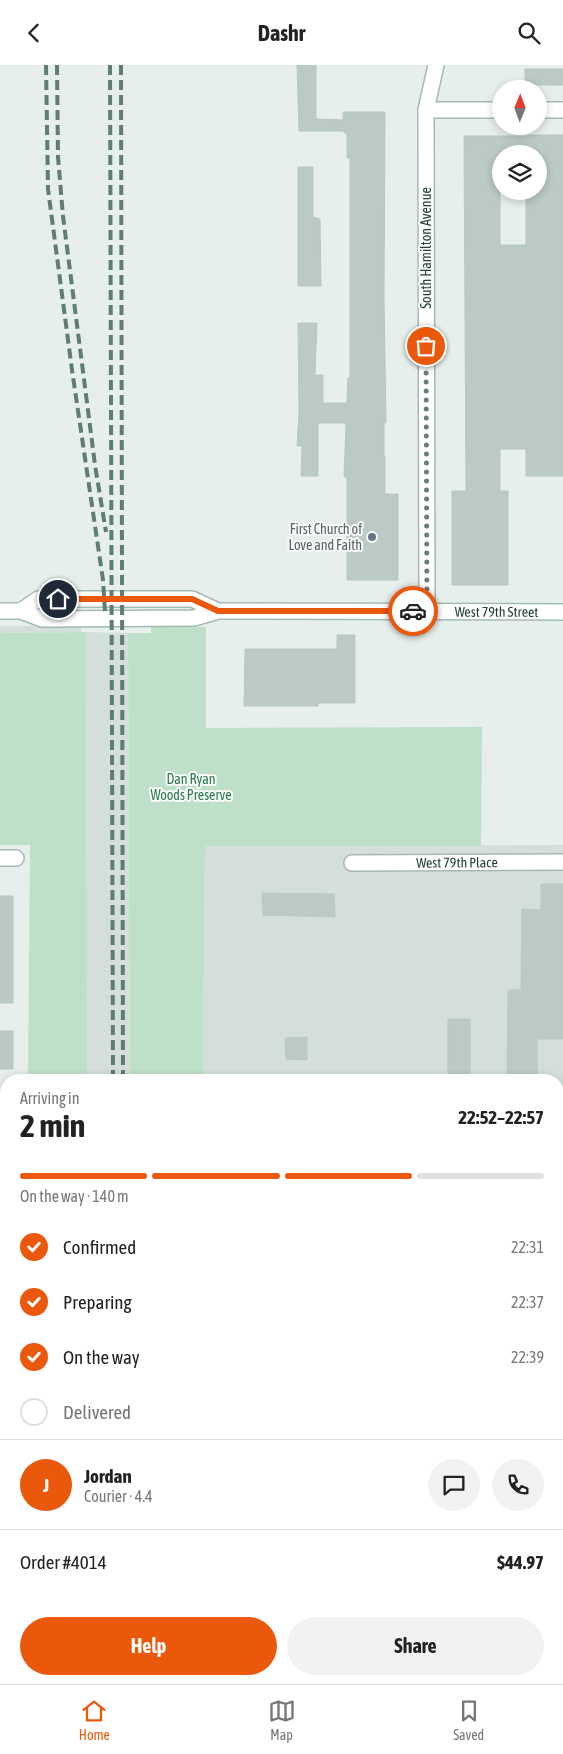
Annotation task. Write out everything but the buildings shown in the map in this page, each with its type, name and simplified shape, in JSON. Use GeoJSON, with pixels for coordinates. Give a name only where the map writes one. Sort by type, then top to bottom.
{"type":"FeatureCollection","features":[{"type":"Feature","properties":{"kind":"street","name":"South Hamilton Avenue"},"geometry":{"type":"LineString","coordinates":[[427,611],[426,110],[436,65]]}},
{"type":"Feature","properties":{"kind":"street"},"geometry":{"type":"LineString","coordinates":[[426,110],[492,110]]}},
{"type":"Feature","properties":{"kind":"street"},"geometry":{"type":"LineString","coordinates":[[548,110],[563,110]]}},
{"type":"Feature","properties":{"kind":"street","name":"West 79th Street"},"geometry":{"type":"LineString","coordinates":[[0,611],[21,611],[42,619],[194,618],[218,611],[563,612]]}},
{"type":"Feature","properties":{"kind":"street"},"geometry":{"type":"LineString","coordinates":[[0,858],[16,858]]}},
{"type":"Feature","properties":{"kind":"street","name":"West 79th Place"},"geometry":{"type":"LineString","coordinates":[[352,863],[563,862]]}},
{"type":"Feature","properties":{"kind":"shaded area"},"geometry":{"type":"Polygon","coordinates":[[[0,626],[81,626],[81,632],[0,633],[0,626]]]}},
{"type":"Feature","properties":{"kind":"shaded area"},"geometry":{"type":"Polygon","coordinates":[[[86,632],[128,633],[130,1074],[87,1074],[86,632]]]}},
{"type":"Feature","properties":{"kind":"shaded area"},"geometry":{"type":"Polygon","coordinates":[[[563,845],[563,1074],[203,1074],[205,846],[563,845]]]}},
{"type":"Feature","properties":{"kind":"green space","name":"Dan Ryan Woods Preserve"},"geometry":{"type":"Polygon","coordinates":[[[151,627],[206,627],[206,728],[482,727],[481,846],[205,846],[203,1074],[130,1074],[128,633],[151,633],[151,627]]]}},
{"type":"Feature","properties":{"kind":"green space"},"geometry":{"type":"Polygon","coordinates":[[[86,632],[87,1074],[28,1074],[30,845],[0,845],[0,633],[86,632]]]}},
{"type":"Feature","properties":{"kind":"railway"},"geometry":{"type":"LineString","coordinates":[[46,65],[48,189],[103,580],[105,611]]}},
{"type":"Feature","properties":{"kind":"railway"},"geometry":{"type":"LineString","coordinates":[[57,65],[58,157],[63,216],[95,465],[106,532]]}},
{"type":"Feature","properties":{"kind":"railway"},"geometry":{"type":"LineString","coordinates":[[110,65],[113,1074]]}},
{"type":"Feature","properties":{"kind":"railway"},"geometry":{"type":"LineString","coordinates":[[121,65],[123,1074]]}},
{"type":"Feature","properties":{"kind":"way so far"},"geometry":{"type":"LineString","coordinates":[[413,611],[427,611],[426,346]]}},
{"type":"Feature","properties":{"kind":"place","name":"First Church of Love and Faith"},"geometry":{"type":"Point","coordinates":[372,537]}},
{"type":"Feature","properties":{"kind":"route"},"geometry":{"type":"LineString","coordinates":[[58,599],[192,599],[218,611],[413,611]]}}]}
